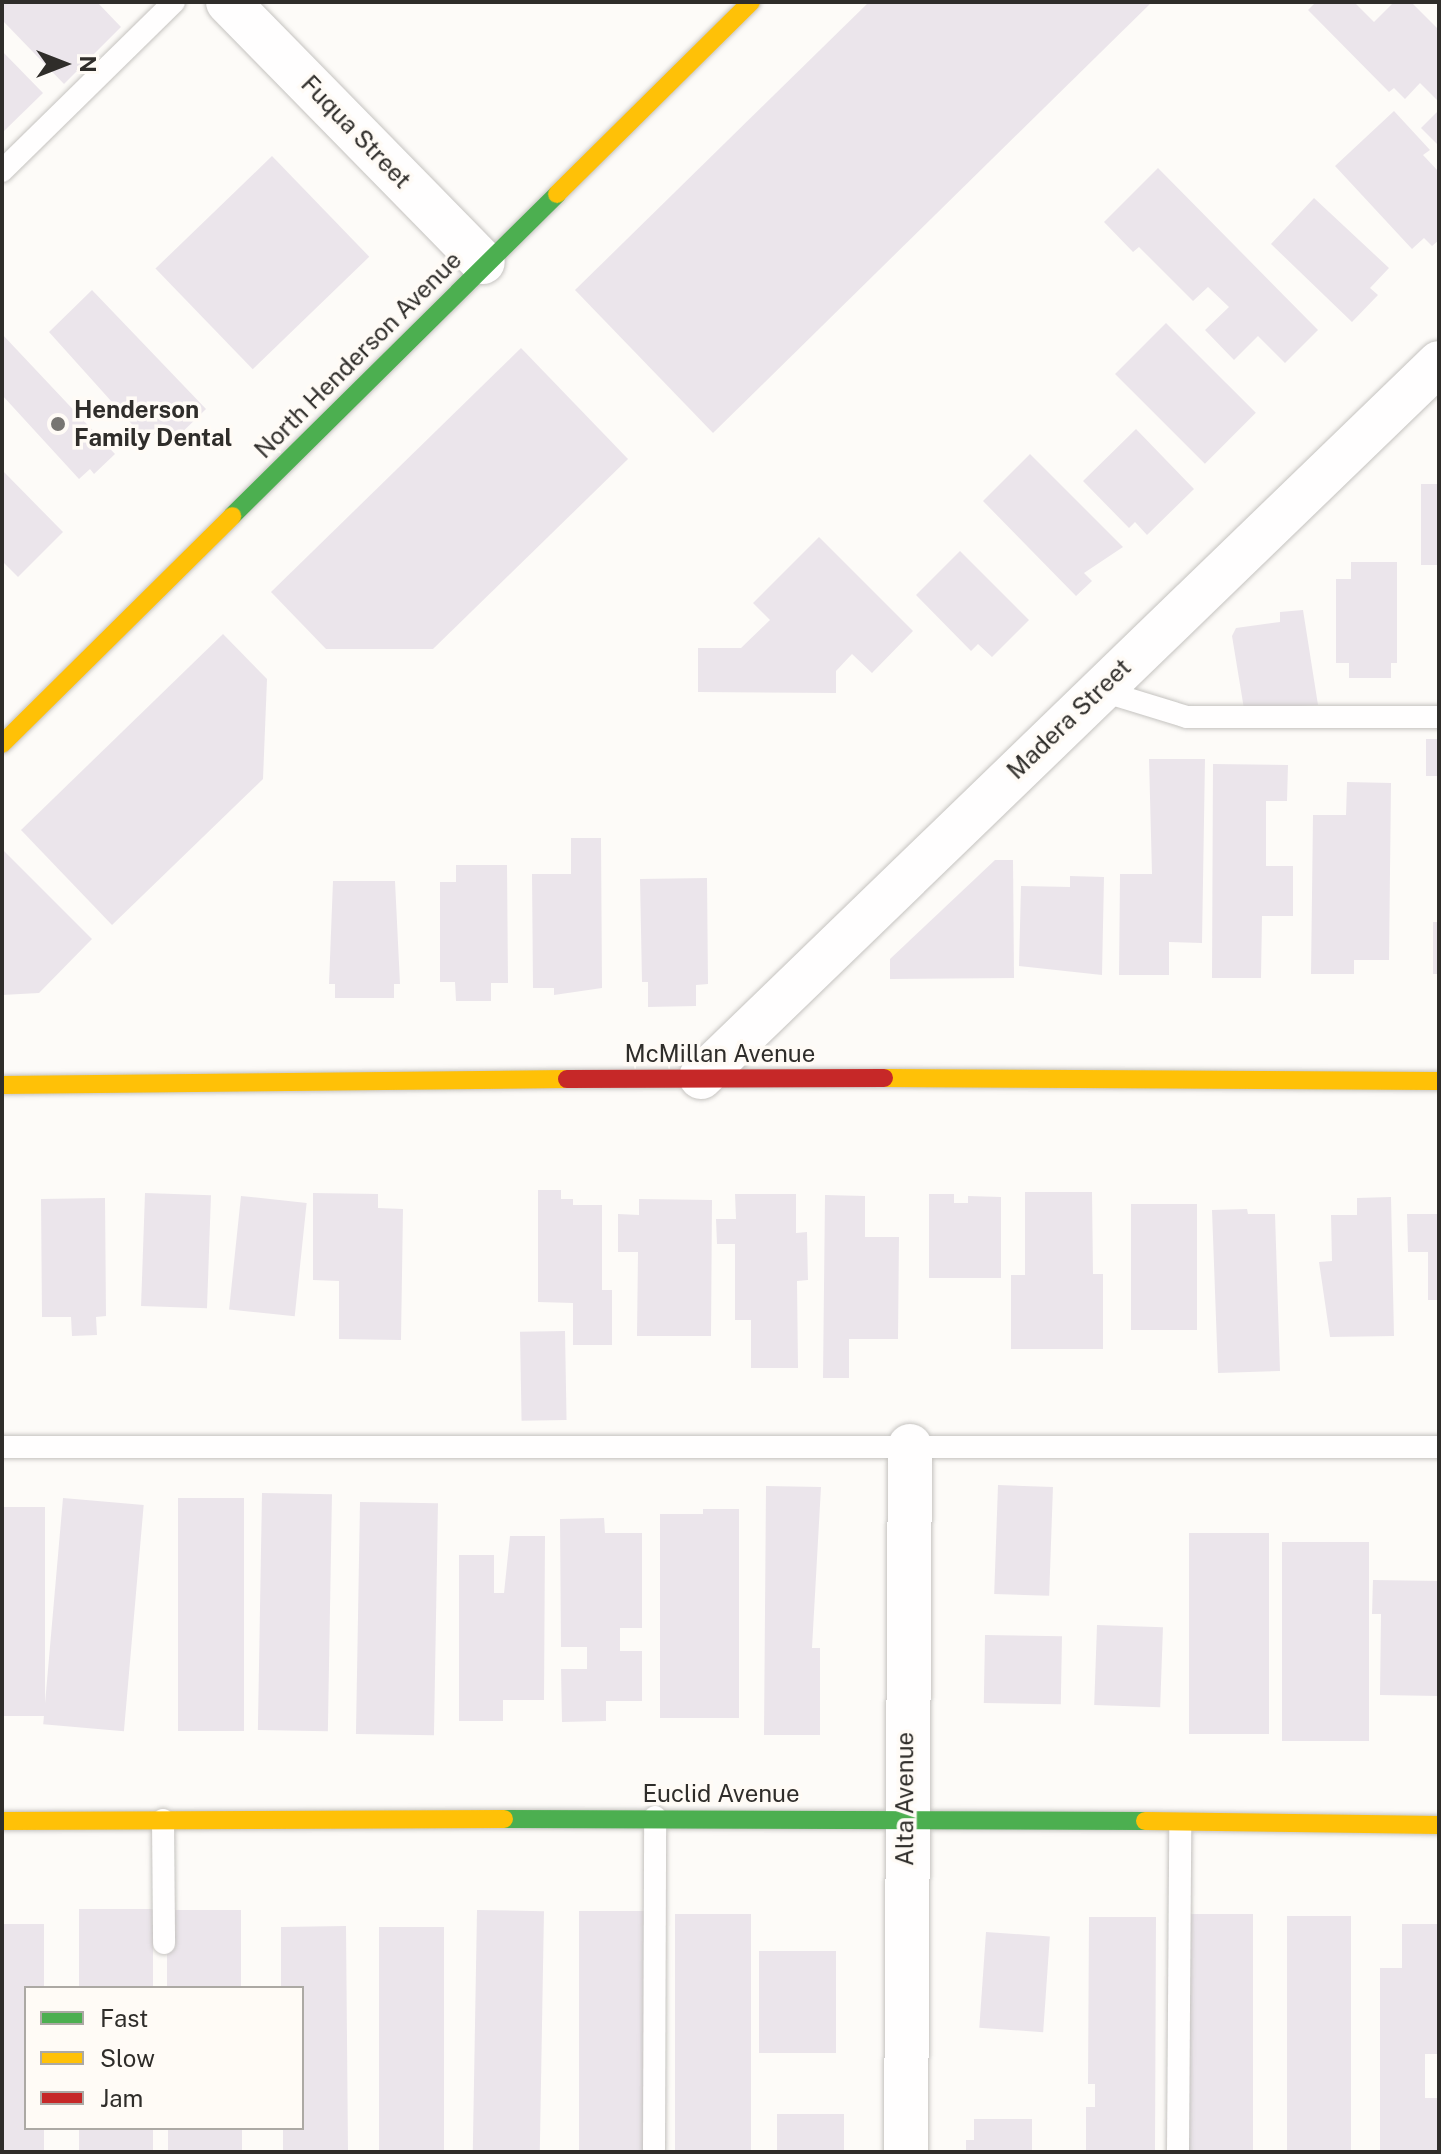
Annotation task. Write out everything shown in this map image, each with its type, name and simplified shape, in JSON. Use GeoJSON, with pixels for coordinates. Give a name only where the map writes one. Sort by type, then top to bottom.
{"type":"FeatureCollection","features":[{"type":"Feature","properties":{"kind":"street","name":"Fuqua Street"},"geometry":{"type":"LineString","coordinates":[[228,2],[483,262]]}},
{"type":"Feature","properties":{"kind":"street","name":"North Henderson Avenue"},"geometry":{"type":"LineString","coordinates":[[2,744],[483,262],[751,2]]}},
{"type":"Feature","properties":{"kind":"street","name":"Madera Street"},"geometry":{"type":"LineString","coordinates":[[701,1077],[1439,363]]}},
{"type":"Feature","properties":{"kind":"street","name":"McMillan Avenue"},"geometry":{"type":"LineString","coordinates":[[2,1085],[701,1077],[1439,1081]]}},
{"type":"Feature","properties":{"kind":"street","name":"Alta Avenue"},"geometry":{"type":"LineString","coordinates":[[906,2152],[904,1818],[910,1446]]}},
{"type":"Feature","properties":{"kind":"street","name":"Euclid Avenue"},"geometry":{"type":"LineString","coordinates":[[2,1821],[655,1817],[1439,1825]]}},
{"type":"Feature","properties":{"kind":"lane"},"geometry":{"type":"LineString","coordinates":[[2,171],[174,2]]}},
{"type":"Feature","properties":{"kind":"lane"},"geometry":{"type":"LineString","coordinates":[[1099,690],[1187,717],[1439,717]]}},
{"type":"Feature","properties":{"kind":"lane"},"geometry":{"type":"LineString","coordinates":[[2,1447],[1439,1447]]}},
{"type":"Feature","properties":{"kind":"lane"},"geometry":{"type":"LineString","coordinates":[[654,2149],[655,1817]]}},
{"type":"Feature","properties":{"kind":"lane"},"geometry":{"type":"LineString","coordinates":[[163,1820],[164,1943]]}},
{"type":"Feature","properties":{"kind":"lane"},"geometry":{"type":"LineString","coordinates":[[1178,2151],[1180,1824]]}},
{"type":"Feature","properties":{"kind":"building"},"geometry":{"type":"Polygon","coordinates":[[[2,2],[97,2],[121,27],[64,84],[2,20],[2,2]]]}},
{"type":"Feature","properties":{"kind":"building"},"geometry":{"type":"Polygon","coordinates":[[[869,2],[1152,2],[713,433],[575,290],[869,2]]]}},
{"type":"Feature","properties":{"kind":"building"},"geometry":{"type":"Polygon","coordinates":[[[1316,2],[1354,2],[1374,22],[1394,2],[1411,2],[1439,30],[1439,102],[1420,83],[1405,99],[1394,88],[1389,92],[1308,10],[1316,2]]]}},
{"type":"Feature","properties":{"kind":"building"},"geometry":{"type":"Polygon","coordinates":[[[2,51],[43,93],[2,133],[2,51]]]}},
{"type":"Feature","properties":{"kind":"building"},"geometry":{"type":"Polygon","coordinates":[[[1439,110],[1439,146],[1421,128],[1439,110]]]}},
{"type":"Feature","properties":{"kind":"building"},"geometry":{"type":"Polygon","coordinates":[[[1394,111],[1430,150],[1423,155],[1439,172],[1439,240],[1432,246],[1424,238],[1412,249],[1335,166],[1394,111]]]}},
{"type":"Feature","properties":{"kind":"building"},"geometry":{"type":"Polygon","coordinates":[[[272,156],[369,257],[253,369],[155,269],[272,156]]]}},
{"type":"Feature","properties":{"kind":"building"},"geometry":{"type":"Polygon","coordinates":[[[1158,168],[1318,330],[1285,363],[1258,336],[1234,360],[1205,330],[1229,307],[1208,287],[1193,301],[1139,247],[1133,252],[1104,222],[1158,168]]]}},
{"type":"Feature","properties":{"kind":"building"},"geometry":{"type":"Polygon","coordinates":[[[1314,198],[1389,268],[1370,288],[1378,295],[1352,322],[1271,244],[1314,198]]]}},
{"type":"Feature","properties":{"kind":"building"},"geometry":{"type":"Polygon","coordinates":[[[92,290],[206,409],[168,446],[156,433],[147,441],[49,332],[92,290]]]}},
{"type":"Feature","properties":{"kind":"building"},"geometry":{"type":"Polygon","coordinates":[[[1166,323],[1256,413],[1205,464],[1115,374],[1166,323]]]}},
{"type":"Feature","properties":{"kind":"building","name":"Henderson Family Dental"},"geometry":{"type":"Polygon","coordinates":[[[2,334],[115,454],[94,474],[90,469],[79,479],[2,395],[2,334]]]}},
{"type":"Feature","properties":{"kind":"building"},"geometry":{"type":"Polygon","coordinates":[[[521,348],[628,459],[433,649],[326,649],[271,592],[521,348]]]}},
{"type":"Feature","properties":{"kind":"building"},"geometry":{"type":"Polygon","coordinates":[[[1136,429],[1194,489],[1147,535],[1135,522],[1129,528],[1083,481],[1136,429]]]}},
{"type":"Feature","properties":{"kind":"building"},"geometry":{"type":"Polygon","coordinates":[[[1030,454],[1123,547],[1084,573],[1092,581],[1076,596],[983,501],[1030,454]]]}},
{"type":"Feature","properties":{"kind":"building"},"geometry":{"type":"Polygon","coordinates":[[[2,470],[63,532],[18,577],[2,561],[2,470]]]}},
{"type":"Feature","properties":{"kind":"building"},"geometry":{"type":"Polygon","coordinates":[[[1421,484],[1439,484],[1439,565],[1421,565],[1421,484]]]}},
{"type":"Feature","properties":{"kind":"building"},"geometry":{"type":"Polygon","coordinates":[[[819,537],[913,631],[872,673],[852,654],[836,671],[836,693],[698,692],[698,648],[741,648],[770,620],[753,603],[819,537]]]}},
{"type":"Feature","properties":{"kind":"building"},"geometry":{"type":"Polygon","coordinates":[[[960,551],[1029,620],[992,657],[978,644],[971,651],[916,595],[960,551]]]}},
{"type":"Feature","properties":{"kind":"building"},"geometry":{"type":"Polygon","coordinates":[[[1351,562],[1397,562],[1397,663],[1391,663],[1391,678],[1349,678],[1349,663],[1336,663],[1336,579],[1351,579],[1351,562]]]}},
{"type":"Feature","properties":{"kind":"building"},"geometry":{"type":"Polygon","coordinates":[[[1303,610],[1318,705],[1244,709],[1232,636],[1236,628],[1280,622],[1280,612],[1303,610]]]}},
{"type":"Feature","properties":{"kind":"building"},"geometry":{"type":"Polygon","coordinates":[[[223,634],[267,679],[263,779],[112,925],[21,830],[223,634]]]}},
{"type":"Feature","properties":{"kind":"building"},"geometry":{"type":"Polygon","coordinates":[[[1426,739],[1439,739],[1439,776],[1426,776],[1426,739]]]}},
{"type":"Feature","properties":{"kind":"building"},"geometry":{"type":"Polygon","coordinates":[[[1149,759],[1205,759],[1202,943],[1169,942],[1169,975],[1119,975],[1120,874],[1152,874],[1149,759]]]}},
{"type":"Feature","properties":{"kind":"building"},"geometry":{"type":"Polygon","coordinates":[[[1213,764],[1288,765],[1287,801],[1266,801],[1266,866],[1293,866],[1293,916],[1262,916],[1261,978],[1212,978],[1213,764]]]}},
{"type":"Feature","properties":{"kind":"building"},"geometry":{"type":"Polygon","coordinates":[[[1347,782],[1391,783],[1389,960],[1354,960],[1354,974],[1311,974],[1313,815],[1346,815],[1347,782]]]}},
{"type":"Feature","properties":{"kind":"building"},"geometry":{"type":"Polygon","coordinates":[[[571,838],[601,838],[602,988],[554,995],[554,988],[533,988],[532,874],[571,874],[571,838]]]}},
{"type":"Feature","properties":{"kind":"building"},"geometry":{"type":"Polygon","coordinates":[[[4,851],[92,939],[39,993],[2,995],[4,851]]]}},
{"type":"Feature","properties":{"kind":"building"},"geometry":{"type":"Polygon","coordinates":[[[995,860],[1013,860],[1014,978],[890,979],[890,959],[995,860]]]}},
{"type":"Feature","properties":{"kind":"building"},"geometry":{"type":"Polygon","coordinates":[[[456,865],[507,865],[508,983],[491,983],[491,1001],[456,1001],[455,982],[440,982],[440,882],[456,882],[456,865]]]}},
{"type":"Feature","properties":{"kind":"building"},"geometry":{"type":"Polygon","coordinates":[[[1070,876],[1104,877],[1102,975],[1019,966],[1021,886],[1070,887],[1070,876]]]}},
{"type":"Feature","properties":{"kind":"building"},"geometry":{"type":"Polygon","coordinates":[[[707,878],[708,984],[696,985],[696,1006],[648,1007],[648,982],[642,982],[640,879],[707,878]]]}},
{"type":"Feature","properties":{"kind":"building"},"geometry":{"type":"Polygon","coordinates":[[[333,881],[395,881],[400,984],[394,984],[394,998],[335,998],[335,984],[329,984],[333,881]]]}},
{"type":"Feature","properties":{"kind":"building"},"geometry":{"type":"Polygon","coordinates":[[[1433,922],[1439,922],[1439,974],[1433,974],[1433,922]]]}},
{"type":"Feature","properties":{"kind":"building"},"geometry":{"type":"Polygon","coordinates":[[[538,1190],[561,1190],[561,1199],[573,1199],[573,1205],[602,1205],[602,1290],[612,1290],[612,1345],[573,1345],[573,1303],[538,1302],[538,1190]]]}},
{"type":"Feature","properties":{"kind":"building"},"geometry":{"type":"Polygon","coordinates":[[[1025,1192],[1092,1192],[1093,1274],[1103,1274],[1103,1349],[1011,1349],[1011,1275],[1025,1275],[1025,1192]]]}},
{"type":"Feature","properties":{"kind":"building"},"geometry":{"type":"Polygon","coordinates":[[[145,1193],[211,1195],[207,1308],[141,1306],[145,1193]]]}},
{"type":"Feature","properties":{"kind":"building"},"geometry":{"type":"Polygon","coordinates":[[[313,1193],[378,1194],[378,1208],[403,1209],[401,1340],[339,1339],[339,1281],[313,1280],[313,1193]]]}},
{"type":"Feature","properties":{"kind":"building"},"geometry":{"type":"Polygon","coordinates":[[[735,1194],[796,1194],[796,1233],[807,1232],[808,1280],[797,1281],[798,1368],[751,1368],[751,1320],[735,1320],[735,1244],[717,1244],[716,1219],[736,1219],[735,1194]]]}},
{"type":"Feature","properties":{"kind":"building"},"geometry":{"type":"Polygon","coordinates":[[[929,1194],[954,1194],[954,1203],[968,1203],[968,1196],[1001,1197],[1001,1278],[929,1278],[929,1194]]]}},
{"type":"Feature","properties":{"kind":"building"},"geometry":{"type":"Polygon","coordinates":[[[825,1195],[865,1196],[865,1237],[899,1237],[898,1339],[849,1339],[849,1378],[823,1378],[825,1195]]]}},
{"type":"Feature","properties":{"kind":"building"},"geometry":{"type":"Polygon","coordinates":[[[241,1196],[307,1203],[295,1316],[229,1309],[241,1196]]]}},
{"type":"Feature","properties":{"kind":"building"},"geometry":{"type":"Polygon","coordinates":[[[1391,1197],[1394,1336],[1330,1337],[1319,1262],[1332,1261],[1331,1215],[1357,1215],[1357,1198],[1391,1197]]]}},
{"type":"Feature","properties":{"kind":"building"},"geometry":{"type":"Polygon","coordinates":[[[105,1198],[106,1316],[96,1317],[97,1335],[72,1336],[71,1317],[42,1317],[41,1199],[105,1198]]]}},
{"type":"Feature","properties":{"kind":"building"},"geometry":{"type":"Polygon","coordinates":[[[639,1199],[712,1200],[711,1336],[637,1336],[638,1252],[618,1252],[618,1214],[639,1215],[639,1199]]]}},
{"type":"Feature","properties":{"kind":"building"},"geometry":{"type":"Polygon","coordinates":[[[1131,1204],[1197,1204],[1197,1330],[1131,1330],[1131,1204]]]}},
{"type":"Feature","properties":{"kind":"building"},"geometry":{"type":"Polygon","coordinates":[[[1247,1209],[1248,1214],[1275,1214],[1280,1371],[1218,1373],[1212,1210],[1247,1209]]]}},
{"type":"Feature","properties":{"kind":"building"},"geometry":{"type":"Polygon","coordinates":[[[1407,1214],[1439,1214],[1439,1300],[1428,1300],[1428,1252],[1408,1252],[1407,1214]]]}},
{"type":"Feature","properties":{"kind":"building"},"geometry":{"type":"Polygon","coordinates":[[[565,1331],[567,1420],[522,1421],[520,1332],[565,1331]]]}},
{"type":"Feature","properties":{"kind":"building"},"geometry":{"type":"Polygon","coordinates":[[[998,1485],[1053,1487],[1049,1596],[994,1594],[998,1485]]]}},
{"type":"Feature","properties":{"kind":"building"},"geometry":{"type":"Polygon","coordinates":[[[766,1486],[821,1487],[812,1648],[820,1648],[820,1735],[764,1735],[766,1486]]]}},
{"type":"Feature","properties":{"kind":"building"},"geometry":{"type":"Polygon","coordinates":[[[262,1493],[332,1494],[328,1731],[258,1730],[262,1493]]]}},
{"type":"Feature","properties":{"kind":"building"},"geometry":{"type":"Polygon","coordinates":[[[63,1498],[144,1505],[124,1731],[43,1724],[63,1498]]]}},
{"type":"Feature","properties":{"kind":"building"},"geometry":{"type":"Polygon","coordinates":[[[178,1498],[244,1498],[244,1731],[178,1731],[178,1498]]]}},
{"type":"Feature","properties":{"kind":"building"},"geometry":{"type":"Polygon","coordinates":[[[360,1502],[438,1503],[434,1735],[356,1734],[360,1502]]]}},
{"type":"Feature","properties":{"kind":"building"},"geometry":{"type":"Polygon","coordinates":[[[2,1507],[45,1507],[45,1716],[2,1716],[2,1507]]]}},
{"type":"Feature","properties":{"kind":"building"},"geometry":{"type":"Polygon","coordinates":[[[703,1509],[739,1509],[739,1718],[660,1718],[660,1514],[703,1514],[703,1509]]]}},
{"type":"Feature","properties":{"kind":"building"},"geometry":{"type":"Polygon","coordinates":[[[604,1518],[605,1533],[642,1533],[642,1628],[620,1628],[620,1651],[642,1651],[642,1701],[606,1701],[606,1721],[562,1722],[561,1669],[587,1669],[587,1647],[561,1647],[560,1519],[604,1518]]]}},
{"type":"Feature","properties":{"kind":"building"},"geometry":{"type":"Polygon","coordinates":[[[1189,1533],[1269,1533],[1269,1734],[1189,1734],[1189,1533]]]}},
{"type":"Feature","properties":{"kind":"building"},"geometry":{"type":"Polygon","coordinates":[[[510,1536],[545,1536],[544,1700],[503,1700],[503,1721],[459,1721],[459,1555],[494,1555],[494,1593],[504,1593],[510,1536]]]}},
{"type":"Feature","properties":{"kind":"building"},"geometry":{"type":"Polygon","coordinates":[[[1282,1542],[1369,1542],[1369,1741],[1282,1741],[1282,1542]]]}},
{"type":"Feature","properties":{"kind":"building"},"geometry":{"type":"Polygon","coordinates":[[[1373,1580],[1439,1581],[1439,1696],[1380,1695],[1381,1614],[1372,1614],[1373,1580]]]}},
{"type":"Feature","properties":{"kind":"building"},"geometry":{"type":"Polygon","coordinates":[[[1097,1625],[1163,1627],[1160,1707],[1094,1705],[1097,1625]]]}},
{"type":"Feature","properties":{"kind":"building"},"geometry":{"type":"Polygon","coordinates":[[[985,1635],[1062,1636],[1061,1704],[984,1703],[985,1635]]]}},
{"type":"Feature","properties":{"kind":"building"},"geometry":{"type":"Polygon","coordinates":[[[79,1909],[153,1909],[153,1986],[79,1986],[79,1909]]]}},
{"type":"Feature","properties":{"kind":"building"},"geometry":{"type":"Polygon","coordinates":[[[167,1910],[241,1910],[241,1986],[167,1986],[167,1910]]]}},
{"type":"Feature","properties":{"kind":"building"},"geometry":{"type":"Polygon","coordinates":[[[477,1910],[544,1911],[540,2152],[473,2152],[477,1910]]]}},
{"type":"Feature","properties":{"kind":"building"},"geometry":{"type":"Polygon","coordinates":[[[579,1911],[647,1911],[647,2152],[579,2152],[579,1911]]]}},
{"type":"Feature","properties":{"kind":"building"},"geometry":{"type":"Polygon","coordinates":[[[675,1914],[751,1914],[751,2152],[675,2152],[675,1914]]]}},
{"type":"Feature","properties":{"kind":"building"},"geometry":{"type":"Polygon","coordinates":[[[1187,1914],[1253,1914],[1253,2152],[1187,2152],[1187,1914]]]}},
{"type":"Feature","properties":{"kind":"building"},"geometry":{"type":"Polygon","coordinates":[[[1287,1916],[1351,1916],[1351,2152],[1287,2152],[1287,1916]]]}},
{"type":"Feature","properties":{"kind":"building"},"geometry":{"type":"Polygon","coordinates":[[[1089,1917],[1156,1917],[1155,2152],[1086,2152],[1086,2107],[1095,2107],[1095,2084],[1088,2084],[1089,1917]]]}},
{"type":"Feature","properties":{"kind":"building"},"geometry":{"type":"Polygon","coordinates":[[[2,1924],[44,1924],[44,1986],[24,1986],[24,2130],[44,2130],[44,2152],[2,2152],[2,1924]]]}},
{"type":"Feature","properties":{"kind":"building"},"geometry":{"type":"Polygon","coordinates":[[[1402,1924],[1439,1924],[1439,2054],[1425,2054],[1425,2098],[1439,2098],[1439,2152],[1380,2152],[1380,1968],[1402,1968],[1402,1924]]]}},
{"type":"Feature","properties":{"kind":"building"},"geometry":{"type":"Polygon","coordinates":[[[346,1926],[348,2152],[283,2152],[283,2130],[304,2130],[304,1986],[281,1986],[281,1927],[346,1926]]]}},
{"type":"Feature","properties":{"kind":"building"},"geometry":{"type":"Polygon","coordinates":[[[379,1927],[444,1927],[444,2152],[379,2152],[379,1927]]]}},
{"type":"Feature","properties":{"kind":"building"},"geometry":{"type":"Polygon","coordinates":[[[986,1932],[1050,1936],[1043,2032],[979,2028],[986,1932]]]}},
{"type":"Feature","properties":{"kind":"building"},"geometry":{"type":"Polygon","coordinates":[[[759,1951],[836,1951],[836,2053],[759,2053],[759,1951]]]}},
{"type":"Feature","properties":{"kind":"building"},"geometry":{"type":"Polygon","coordinates":[[[777,2114],[844,2114],[844,2152],[777,2152],[777,2114]]]}},
{"type":"Feature","properties":{"kind":"building"},"geometry":{"type":"Polygon","coordinates":[[[974,2119],[1032,2119],[1032,2152],[966,2152],[966,2140],[974,2140],[974,2119]]]}},
{"type":"Feature","properties":{"kind":"building"},"geometry":{"type":"Polygon","coordinates":[[[79,2130],[153,2130],[153,2152],[79,2152],[79,2130]]]}},
{"type":"Feature","properties":{"kind":"building"},"geometry":{"type":"Polygon","coordinates":[[[168,2130],[242,2130],[242,2152],[168,2152],[168,2130]]]}},
{"type":"Feature","properties":{"kind":"traffic: fast"},"geometry":{"type":"LineString","coordinates":[[232,516],[557,194]]}},
{"type":"Feature","properties":{"kind":"traffic: fast"},"geometry":{"type":"LineString","coordinates":[[504,1819],[1145,1821]]}},
{"type":"Feature","properties":{"kind":"traffic: slow"},"geometry":{"type":"LineString","coordinates":[[557,194],[751,2]]}},
{"type":"Feature","properties":{"kind":"traffic: slow"},"geometry":{"type":"LineString","coordinates":[[2,744],[232,516]]}},
{"type":"Feature","properties":{"kind":"traffic: slow"},"geometry":{"type":"LineString","coordinates":[[884,1078],[1439,1081]]}},
{"type":"Feature","properties":{"kind":"traffic: slow"},"geometry":{"type":"LineString","coordinates":[[2,1085],[567,1079]]}},
{"type":"Feature","properties":{"kind":"traffic: slow"},"geometry":{"type":"LineString","coordinates":[[2,1821],[504,1819]]}},
{"type":"Feature","properties":{"kind":"traffic: slow"},"geometry":{"type":"LineString","coordinates":[[1145,1821],[1439,1825]]}},
{"type":"Feature","properties":{"kind":"traffic: jam"},"geometry":{"type":"LineString","coordinates":[[567,1079],[884,1078]]}},
{"type":"Feature","properties":{"kind":"place","name":"Henderson Family Dental"},"geometry":{"type":"Point","coordinates":[58,424]}}]}
